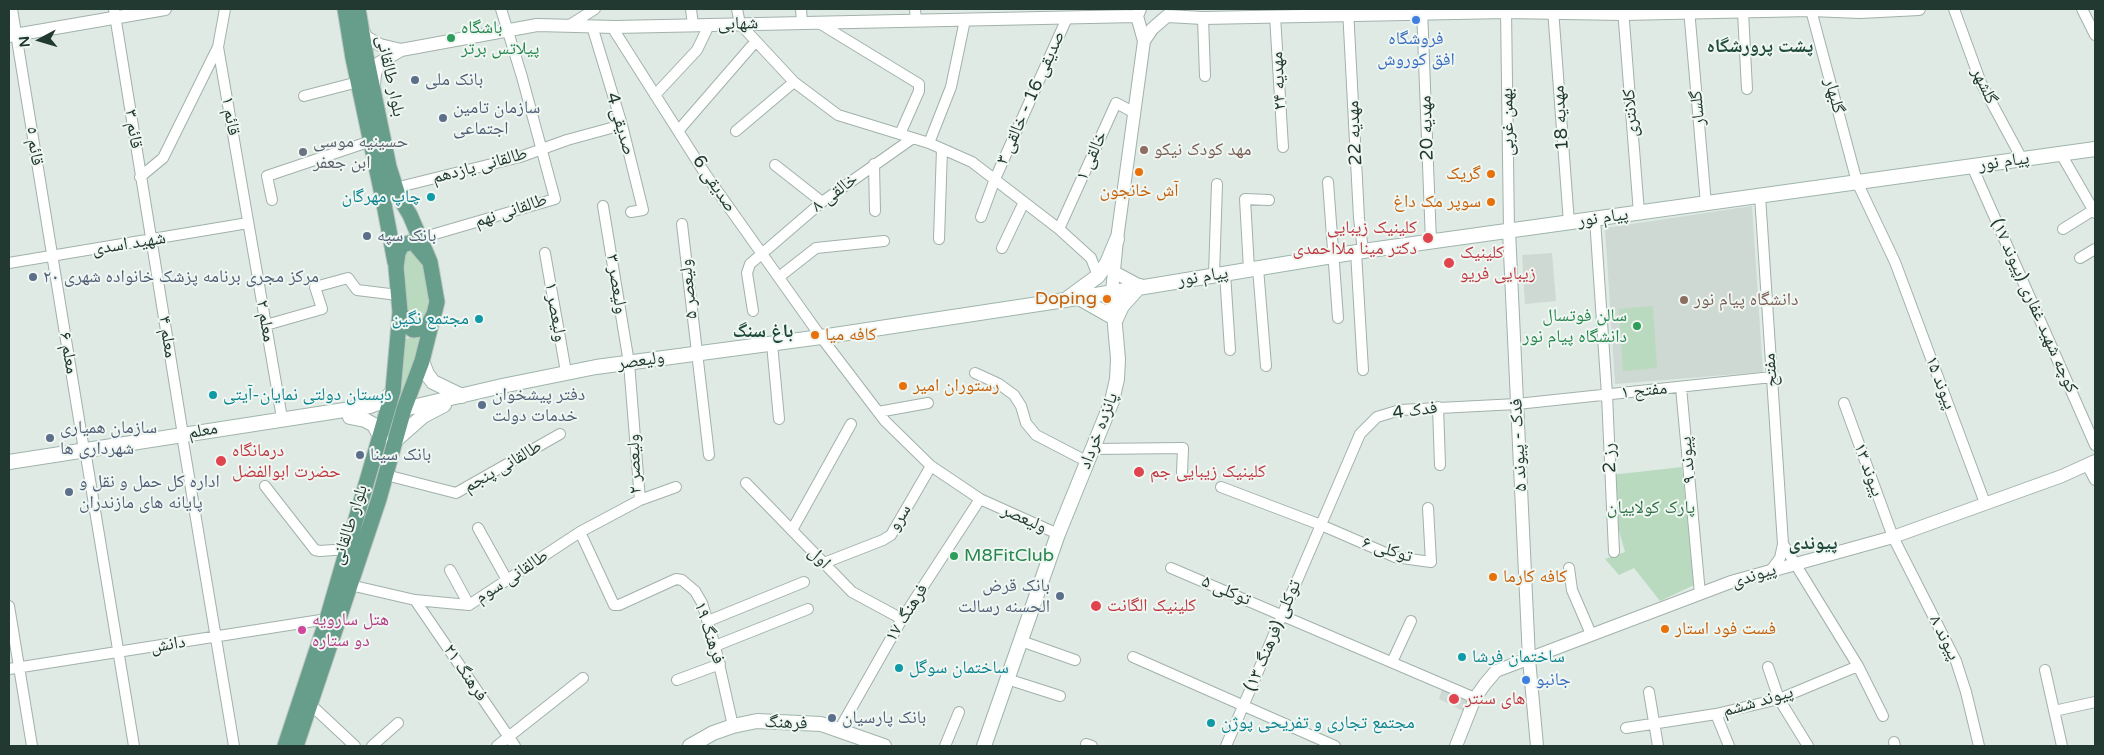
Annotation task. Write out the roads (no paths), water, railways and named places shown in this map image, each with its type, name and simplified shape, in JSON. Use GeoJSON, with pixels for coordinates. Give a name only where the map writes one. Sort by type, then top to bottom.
{"type":"FeatureCollection","features":[{"type":"Feature","properties":{"kind":"main road","name":"بلوار طالقانی"},"geometry":{"type":"LineString","coordinates":[[285,746],[328,618],[381,438],[393,391],[400,312],[396,267],[345,9]]}},
{"type":"Feature","properties":{"kind":"main road","name":"بلوار طالقانی"},"geometry":{"type":"LineString","coordinates":[[296,746],[386,475],[404,409],[422,361],[437,302],[430,262],[421,238],[396,188],[374,93],[359,16]]}},
{"type":"Feature","properties":{"kind":"main road","name":"پیام نور"},"geometry":{"type":"LineString","coordinates":[[1112,292],[1359,252],[2095,149]]}},
{"type":"Feature","properties":{"kind":"main road"},"geometry":{"type":"LineString","coordinates":[[387,220],[395,228],[403,227],[407,222],[404,205]]}},
{"type":"Feature","properties":{"kind":"main road","name":"ولیعصر"},"geometry":{"type":"LineString","coordinates":[[1065,300],[1098,276],[1107,264],[1117,239]]}},
{"type":"Feature","properties":{"kind":"main road"},"geometry":{"type":"LineString","coordinates":[[396,267],[398,253],[402,246],[408,242],[413,242],[430,262]]}},
{"type":"Feature","properties":{"kind":"main road"},"geometry":{"type":"LineString","coordinates":[[1079,298],[1116,319],[1122,306],[1140,286]]}},
{"type":"Feature","properties":{"kind":"main road","name":"ولیعصر"},"geometry":{"type":"LineString","coordinates":[[404,409],[566,372],[821,337],[1112,292]]}},
{"type":"Feature","properties":{"kind":"main road","name":"پانزده خرداد"},"geometry":{"type":"LineString","coordinates":[[984,746],[1058,534],[1112,401],[1117,379],[1116,319],[1112,292]]}},
{"type":"Feature","properties":{"kind":"main road"},"geometry":{"type":"LineString","coordinates":[[400,312],[406,325],[413,330],[421,329],[428,325],[434,314]]}},
{"type":"Feature","properties":{"kind":"main road"},"geometry":{"type":"LineString","coordinates":[[422,361],[432,382],[462,396]]}},
{"type":"Feature","properties":{"kind":"main road","name":"معلم"},"geometry":{"type":"LineString","coordinates":[[183,438],[282,418],[378,404],[384,401],[393,391]]}},
{"type":"Feature","properties":{"kind":"main road"},"geometry":{"type":"LineString","coordinates":[[397,439],[423,416],[462,396]]}},
{"type":"Feature","properties":{"kind":"main road"},"geometry":{"type":"LineString","coordinates":[[387,413],[404,409]]}},
{"type":"Feature","properties":{"kind":"main road","name":"معلم"},"geometry":{"type":"LineString","coordinates":[[9,462],[387,413]]}},
{"type":"Feature","properties":{"kind":"main road"},"geometry":{"type":"LineString","coordinates":[[350,417],[368,421],[374,425],[381,438]]}},
{"type":"Feature","properties":{"kind":"main road","name":"معلم"},"geometry":{"type":"LineString","coordinates":[[9,469],[85,453]]}},
{"type":"Feature","properties":{"kind":"main road","name":"فرهنگ"},"geometry":{"type":"LineString","coordinates":[[690,746],[713,733],[757,721],[821,724],[884,746]]}},
{"type":"Feature","properties":{"kind":"street","name":"قائم ٥"},"geometry":{"type":"LineString","coordinates":[[12,9],[12,36],[52,256]]}},
{"type":"Feature","properties":{"kind":"street"},"geometry":{"type":"LineString","coordinates":[[12,36],[115,13],[164,9]]}},
{"type":"Feature","properties":{"kind":"street","name":"قائم ١"},"geometry":{"type":"LineString","coordinates":[[225,9],[218,47],[248,223]]}},
{"type":"Feature","properties":{"kind":"street"},"geometry":{"type":"LineString","coordinates":[[501,9],[543,150]]}},
{"type":"Feature","properties":{"kind":"street"},"geometry":{"type":"LineString","coordinates":[[568,26],[595,9]]}},
{"type":"Feature","properties":{"kind":"street"},"geometry":{"type":"LineString","coordinates":[[691,9],[693,25]]}},
{"type":"Feature","properties":{"kind":"street"},"geometry":{"type":"LineString","coordinates":[[737,9],[740,24],[794,82],[838,115],[930,143],[972,162],[1059,229],[1091,258],[1098,276]]}},
{"type":"Feature","properties":{"kind":"street"},"geometry":{"type":"LineString","coordinates":[[801,9],[802,23]]}},
{"type":"Feature","properties":{"kind":"street"},"geometry":{"type":"LineString","coordinates":[[1144,41],[1164,12],[1203,18],[1422,11],[1743,12],[1919,9]]}},
{"type":"Feature","properties":{"kind":"street","name":"گلشهر"},"geometry":{"type":"LineString","coordinates":[[1954,9],[1981,83],[2022,159]]}},
{"type":"Feature","properties":{"kind":"street"},"geometry":{"type":"LineString","coordinates":[[2082,9],[2095,35]]}},
{"type":"Feature","properties":{"kind":"street","name":"گلبهار"},"geometry":{"type":"LineString","coordinates":[[1811,10],[1857,182],[1895,262]]}},
{"type":"Feature","properties":{"kind":"street","name":"مهدیه 20"},"geometry":{"type":"LineString","coordinates":[[1422,11],[1431,242]]}},
{"type":"Feature","properties":{"kind":"street","name":"بهمن غربی"},"geometry":{"type":"LineString","coordinates":[[1506,11],[1509,231]]}},
{"type":"Feature","properties":{"kind":"street","name":"مهدیه 18"},"geometry":{"type":"LineString","coordinates":[[1553,11],[1569,223]]}},
{"type":"Feature","properties":{"kind":"street","name":"کلانتری"},"geometry":{"type":"LineString","coordinates":[[1623,11],[1639,213]]}},
{"type":"Feature","properties":{"kind":"street","name":"گلسار"},"geometry":{"type":"LineString","coordinates":[[1689,11],[1706,204]]}},
{"type":"Feature","properties":{"kind":"street","name":"شهابی"},"geometry":{"type":"LineString","coordinates":[[400,50],[538,25],[612,27],[819,23],[916,15],[965,20],[1067,18],[1139,12]]}},
{"type":"Feature","properties":{"kind":"street","name":"پانزده خرداد"},"geometry":{"type":"LineString","coordinates":[[1112,292],[1117,239],[1144,41],[1139,12]]}},
{"type":"Feature","properties":{"kind":"street","name":"مهدیه 22"},"geometry":{"type":"LineString","coordinates":[[1348,12],[1359,218],[1363,370]]}},
{"type":"Feature","properties":{"kind":"street"},"geometry":{"type":"LineString","coordinates":[[1743,12],[1747,89]]}},
{"type":"Feature","properties":{"kind":"street","name":"قائم ٣"},"geometry":{"type":"LineString","coordinates":[[115,13],[140,178],[152,240]]}},
{"type":"Feature","properties":{"kind":"street"},"geometry":{"type":"LineString","coordinates":[[359,16],[366,37],[380,45],[400,50]]}},
{"type":"Feature","properties":{"kind":"street","name":"مهدیه ۲۴"},"geometry":{"type":"LineString","coordinates":[[1276,16],[1283,147]]}},
{"type":"Feature","properties":{"kind":"street","name":"صدیقی 16 - خالقی ۳"},"geometry":{"type":"LineString","coordinates":[[981,217],[995,179],[1067,18]]}},
{"type":"Feature","properties":{"kind":"street"},"geometry":{"type":"LineString","coordinates":[[1203,18],[1206,76]]}},
{"type":"Feature","properties":{"kind":"street"},"geometry":{"type":"LineString","coordinates":[[930,143],[951,87],[965,20]]}},
{"type":"Feature","properties":{"kind":"street"},"geometry":{"type":"LineString","coordinates":[[819,23],[919,84],[919,91],[900,134]]}},
{"type":"Feature","properties":{"kind":"street"},"geometry":{"type":"LineString","coordinates":[[655,95],[697,50],[709,25]]}},
{"type":"Feature","properties":{"kind":"street","name":"صدیقی 4"},"geometry":{"type":"LineString","coordinates":[[592,26],[622,126],[642,210],[631,212]]}},
{"type":"Feature","properties":{"kind":"street","name":"صدیقی 6"},"geometry":{"type":"LineString","coordinates":[[612,27],[706,176],[821,337]]}},
{"type":"Feature","properties":{"kind":"street"},"geometry":{"type":"LineString","coordinates":[[678,131],[756,41]]}},
{"type":"Feature","properties":{"kind":"street"},"geometry":{"type":"LineString","coordinates":[[140,178],[162,158],[218,47]]}},
{"type":"Feature","properties":{"kind":"street"},"geometry":{"type":"LineString","coordinates":[[374,93],[375,74],[379,63],[400,50]]}},
{"type":"Feature","properties":{"kind":"street"},"geometry":{"type":"LineString","coordinates":[[304,96],[358,82]]}},
{"type":"Feature","properties":{"kind":"street"},"geometry":{"type":"LineString","coordinates":[[736,131],[794,82]]}},
{"type":"Feature","properties":{"kind":"street","name":"خالقی ١"},"geometry":{"type":"LineString","coordinates":[[1059,229],[1116,103],[1135,113]]}},
{"type":"Feature","properties":{"kind":"street","name":"طالقانی یازدهم"},"geometry":{"type":"LineString","coordinates":[[396,188],[467,171],[543,150],[567,140],[622,126]]}},
{"type":"Feature","properties":{"kind":"street","name":"خالقی ۸"},"geometry":{"type":"LineString","coordinates":[[753,311],[746,273],[750,264],[822,202],[913,138]]}},
{"type":"Feature","properties":{"kind":"street"},"geometry":{"type":"LineString","coordinates":[[272,200],[267,176],[371,141]]}},
{"type":"Feature","properties":{"kind":"street"},"geometry":{"type":"LineString","coordinates":[[939,239],[942,149]]}},
{"type":"Feature","properties":{"kind":"street","name":"طالقانی نهم"},"geometry":{"type":"LineString","coordinates":[[421,238],[555,199],[543,150]]}},
{"type":"Feature","properties":{"kind":"street"},"geometry":{"type":"LineString","coordinates":[[2061,154],[2095,211],[2063,229]]}},
{"type":"Feature","properties":{"kind":"street"},"geometry":{"type":"LineString","coordinates":[[874,164],[875,211]]}},
{"type":"Feature","properties":{"kind":"street"},"geometry":{"type":"LineString","coordinates":[[774,165],[822,202]]}},
{"type":"Feature","properties":{"kind":"street","name":"کوچه شهید غفاری (پیوند ۱۷)"},"geometry":{"type":"LineString","coordinates":[[1972,166],[2095,445]]}},
{"type":"Feature","properties":{"kind":"street"},"geometry":{"type":"LineString","coordinates":[[1328,182],[1338,318]]}},
{"type":"Feature","properties":{"kind":"street"},"geometry":{"type":"LineString","coordinates":[[1217,184],[1219,274],[1230,350]]}},
{"type":"Feature","properties":{"kind":"street","name":"مفتح"},"geometry":{"type":"LineString","coordinates":[[1760,196],[1783,544]]}},
{"type":"Feature","properties":{"kind":"street"},"geometry":{"type":"LineString","coordinates":[[1266,366],[1244,199],[1269,200]]}},
{"type":"Feature","properties":{"kind":"street"},"geometry":{"type":"LineString","coordinates":[[1002,248],[1024,202]]}},
{"type":"Feature","properties":{"kind":"street","name":"ولیعصر ٣"},"geometry":{"type":"LineString","coordinates":[[603,206],[629,363]]}},
{"type":"Feature","properties":{"kind":"street","name":"رز 2"},"geometry":{"type":"LineString","coordinates":[[1595,219],[1607,395],[1614,552]]}},
{"type":"Feature","properties":{"kind":"street","name":"شهید اسدی"},"geometry":{"type":"LineString","coordinates":[[9,263],[248,223]]}},
{"type":"Feature","properties":{"kind":"street","name":"معلم ٢"},"geometry":{"type":"LineString","coordinates":[[248,223],[282,418]]}},
{"type":"Feature","properties":{"kind":"street","name":"ولیعصر ۵"},"geometry":{"type":"LineString","coordinates":[[682,224],[709,455]]}},
{"type":"Feature","properties":{"kind":"street","name":"فدک - پیوند ۵"},"geometry":{"type":"LineString","coordinates":[[1509,231],[1529,659],[1536,746]]}},
{"type":"Feature","properties":{"kind":"street","name":"معلم ۴"},"geometry":{"type":"LineString","coordinates":[[152,240],[234,746]]}},
{"type":"Feature","properties":{"kind":"street"},"geometry":{"type":"LineString","coordinates":[[779,277],[816,248],[884,242]]}},
{"type":"Feature","properties":{"kind":"street"},"geometry":{"type":"LineString","coordinates":[[2080,258],[2095,249]]}},
{"type":"Feature","properties":{"kind":"street","name":"ولیعصر ١"},"geometry":{"type":"LineString","coordinates":[[545,253],[566,372]]}},
{"type":"Feature","properties":{"kind":"street","name":"معلم ۶"},"geometry":{"type":"LineString","coordinates":[[52,256],[134,746]]}},
{"type":"Feature","properties":{"kind":"street","name":"پیوند ۱۵"},"geometry":{"type":"LineString","coordinates":[[1895,262],[1986,503]]}},
{"type":"Feature","properties":{"kind":"street"},"geometry":{"type":"LineString","coordinates":[[1114,272],[1140,286]]}},
{"type":"Feature","properties":{"kind":"street"},"geometry":{"type":"LineString","coordinates":[[266,325],[322,309],[315,287],[348,278],[357,290],[398,295]]}},
{"type":"Feature","properties":{"kind":"street","name":"ولیعصر"},"geometry":{"type":"LineString","coordinates":[[821,337],[878,412],[931,466],[980,500],[1058,534]]}},
{"type":"Feature","properties":{"kind":"street"},"geometry":{"type":"LineString","coordinates":[[772,344],[779,419]]}},
{"type":"Feature","properties":{"kind":"street","name":"ولیعصر ٢"},"geometry":{"type":"LineString","coordinates":[[580,532],[640,500],[629,363]]}},
{"type":"Feature","properties":{"kind":"street"},"geometry":{"type":"LineString","coordinates":[[975,373],[1000,384],[1014,395],[1021,406],[1026,423],[1036,435],[1090,455],[1183,448],[1182,473]]}},
{"type":"Feature","properties":{"kind":"street","name":"مفتح ۱"},"geometry":{"type":"LineString","coordinates":[[1517,404],[1772,377]]}},
{"type":"Feature","properties":{"kind":"street","name":"پیوند ۹"},"geometry":{"type":"LineString","coordinates":[[1681,387],[1700,594]]}},
{"type":"Feature","properties":{"kind":"street"},"geometry":{"type":"LineString","coordinates":[[878,412],[928,403]]}},
{"type":"Feature","properties":{"kind":"street","name":"پیوند ۱۳"},"geometry":{"type":"LineString","coordinates":[[1844,403],[1893,536]]}},
{"type":"Feature","properties":{"kind":"street","name":"فدک 4"},"geometry":{"type":"LineString","coordinates":[[1320,525],[1360,434],[1377,417],[1400,410],[1517,404]]}},
{"type":"Feature","properties":{"kind":"street"},"geometry":{"type":"LineString","coordinates":[[1438,407],[1440,465]]}},
{"type":"Feature","properties":{"kind":"street"},"geometry":{"type":"LineString","coordinates":[[792,530],[851,424]]}},
{"type":"Feature","properties":{"kind":"street","name":"طالقانی پنجم"},"geometry":{"type":"LineString","coordinates":[[386,475],[456,493],[560,434]]}},
{"type":"Feature","properties":{"kind":"street"},"geometry":{"type":"LineString","coordinates":[[2091,463],[2095,480]]}},
{"type":"Feature","properties":{"kind":"street","name":"پیوندی"},"geometry":{"type":"LineString","coordinates":[[1508,666],[1700,594],[1771,570],[1893,536],[2091,463]]}},
{"type":"Feature","properties":{"kind":"street","name":"سرو"},"geometry":{"type":"LineString","coordinates":[[824,563],[883,540],[891,535],[931,466]]}},
{"type":"Feature","properties":{"kind":"street","name":"اول"},"geometry":{"type":"LineString","coordinates":[[746,482],[852,592],[902,619]]}},
{"type":"Feature","properties":{"kind":"street"},"geometry":{"type":"LineString","coordinates":[[265,486],[315,550],[348,549]]}},
{"type":"Feature","properties":{"kind":"street"},"geometry":{"type":"LineString","coordinates":[[640,500],[676,487]]}},
{"type":"Feature","properties":{"kind":"street"},"geometry":{"type":"LineString","coordinates":[[1221,487],[1320,525]]}},
{"type":"Feature","properties":{"kind":"street","name":"فرهنگ ۱۷"},"geometry":{"type":"LineString","coordinates":[[839,730],[902,619],[980,500]]}},
{"type":"Feature","properties":{"kind":"street","name":"توکلی ۶"},"geometry":{"type":"LineString","coordinates":[[1320,525],[1396,557],[1431,562],[1428,508]]}},
{"type":"Feature","properties":{"kind":"street","name":"توکلی (فرهنگ ۱۳)"},"geometry":{"type":"LineString","coordinates":[[1226,746],[1320,525]]}},
{"type":"Feature","properties":{"kind":"street"},"geometry":{"type":"LineString","coordinates":[[478,528],[507,580]]}},
{"type":"Feature","properties":{"kind":"street","name":"طالقانی سوم"},"geometry":{"type":"LineString","coordinates":[[350,586],[415,600],[469,605],[580,532]]}},
{"type":"Feature","properties":{"kind":"street","name":"فرهنگ ۱۹"},"geometry":{"type":"LineString","coordinates":[[580,532],[614,605],[619,605],[676,579],[682,580],[695,591],[708,621],[720,664],[733,726]]}},
{"type":"Feature","properties":{"kind":"street","name":"پیوند ۸"},"geometry":{"type":"LineString","coordinates":[[1893,536],[1956,661],[1966,692],[1978,746]]}},
{"type":"Feature","properties":{"kind":"street"},"geometry":{"type":"LineString","coordinates":[[1783,544],[1858,666],[1883,716]]}},
{"type":"Feature","properties":{"kind":"street"},"geometry":{"type":"LineString","coordinates":[[1771,570],[1780,558],[1783,544]]}},
{"type":"Feature","properties":{"kind":"street","name":"توکلی ۵"},"geometry":{"type":"LineString","coordinates":[[1171,568],[1476,698]]}},
{"type":"Feature","properties":{"kind":"street"},"geometry":{"type":"LineString","coordinates":[[1570,568],[1572,590],[1591,634]]}},
{"type":"Feature","properties":{"kind":"street"},"geometry":{"type":"LineString","coordinates":[[450,570],[469,605]]}},
{"type":"Feature","properties":{"kind":"street"},"geometry":{"type":"LineString","coordinates":[[708,621],[804,582]]}},
{"type":"Feature","properties":{"kind":"street","name":"فرهنگ ۲۱"},"geometry":{"type":"LineString","coordinates":[[415,600],[515,746]]}},
{"type":"Feature","properties":{"kind":"street"},"geometry":{"type":"LineString","coordinates":[[9,606],[14,668],[32,746]]}},
{"type":"Feature","properties":{"kind":"street"},"geometry":{"type":"LineString","coordinates":[[715,646],[808,609]]}},
{"type":"Feature","properties":{"kind":"street","name":"دانش"},"geometry":{"type":"LineString","coordinates":[[14,668],[216,638],[328,618]]}},
{"type":"Feature","properties":{"kind":"street"},"geometry":{"type":"LineString","coordinates":[[1392,662],[1411,622]]}},
{"type":"Feature","properties":{"kind":"street"},"geometry":{"type":"LineString","coordinates":[[1456,746],[1476,698],[1484,684],[1496,671],[1508,666],[1521,669],[1531,679],[1547,652],[1533,646],[1528,634]]}},
{"type":"Feature","properties":{"kind":"street"},"geometry":{"type":"LineString","coordinates":[[1020,641],[1075,660]]}},
{"type":"Feature","properties":{"kind":"street"},"geometry":{"type":"LineString","coordinates":[[1133,656],[1334,746]]}},
{"type":"Feature","properties":{"kind":"street"},"geometry":{"type":"LineString","coordinates":[[677,680],[720,664]]}},
{"type":"Feature","properties":{"kind":"street","name":"پیوند ششم"},"geometry":{"type":"LineString","coordinates":[[1626,728],[1716,714],[1779,699],[1858,666]]}},
{"type":"Feature","properties":{"kind":"street"},"geometry":{"type":"LineString","coordinates":[[1768,667],[1779,699],[1808,746]]}},
{"type":"Feature","properties":{"kind":"street"},"geometry":{"type":"LineString","coordinates":[[2045,670],[2062,746]]}},
{"type":"Feature","properties":{"kind":"street"},"geometry":{"type":"LineString","coordinates":[[497,746],[583,678]]}},
{"type":"Feature","properties":{"kind":"street"},"geometry":{"type":"LineString","coordinates":[[1007,679],[1060,696]]}},
{"type":"Feature","properties":{"kind":"street"},"geometry":{"type":"LineString","coordinates":[[1649,692],[1658,746]]}},
{"type":"Feature","properties":{"kind":"street"},"geometry":{"type":"LineString","coordinates":[[2054,711],[2095,702]]}},
{"type":"Feature","properties":{"kind":"street"},"geometry":{"type":"LineString","coordinates":[[310,704],[355,746]]}},
{"type":"Feature","properties":{"kind":"street"},"geometry":{"type":"LineString","coordinates":[[945,746],[959,712]]}},
{"type":"Feature","properties":{"kind":"street"},"geometry":{"type":"LineString","coordinates":[[1716,714],[1728,746]]}},
{"type":"Feature","properties":{"kind":"street"},"geometry":{"type":"LineString","coordinates":[[372,746],[398,723]]}},
{"type":"Feature","properties":{"kind":"place","name":"فروشگاه افق کوروش"},"geometry":{"type":"Point","coordinates":[1416,20]}},
{"type":"Feature","properties":{"kind":"place","name":"باشگاه پیلاتس برتر"},"geometry":{"type":"Point","coordinates":[451,38]}},
{"type":"Feature","properties":{"kind":"place","name":"بانک ملی"},"geometry":{"type":"Point","coordinates":[415,80]}},
{"type":"Feature","properties":{"kind":"place","name":"سازمان تامین اجتماعی"},"geometry":{"type":"Point","coordinates":[443,118]}},
{"type":"Feature","properties":{"kind":"place","name":"مهد کودک نیکو"},"geometry":{"type":"Point","coordinates":[1144,150]}},
{"type":"Feature","properties":{"kind":"place","name":"حسینیه موسی ابن جعفر"},"geometry":{"type":"Point","coordinates":[303,152]}},
{"type":"Feature","properties":{"kind":"place","name":"آش خانجون"},"geometry":{"type":"Point","coordinates":[1139,172]}},
{"type":"Feature","properties":{"kind":"place","name":"گریک"},"geometry":{"type":"Point","coordinates":[1491,174]}},
{"type":"Feature","properties":{"kind":"place","name":"چاپ مهرگان"},"geometry":{"type":"Point","coordinates":[431,197]}},
{"type":"Feature","properties":{"kind":"place","name":"سوپر مک داغ"},"geometry":{"type":"Point","coordinates":[1491,202]}},
{"type":"Feature","properties":{"kind":"place","name":"بانک سپه"},"geometry":{"type":"Point","coordinates":[367,236]}},
{"type":"Feature","properties":{"kind":"place","name":"کلینیک زیبایی دکتر مینا ملااحمدی"},"geometry":{"type":"Point","coordinates":[1428,238]}},
{"type":"Feature","properties":{"kind":"place","name":"کلینیک زیبایی فریو"},"geometry":{"type":"Point","coordinates":[1449,263]}},
{"type":"Feature","properties":{"kind":"place","name":"مرکز مجری برنامه پزشک خانواده شهری ٢٠"},"geometry":{"type":"Point","coordinates":[33,277]}},
{"type":"Feature","properties":{"kind":"place","name":"Doping"},"geometry":{"type":"Point","coordinates":[1107,299]}},
{"type":"Feature","properties":{"kind":"place","name":"دانشگاه پیام نور"},"geometry":{"type":"Point","coordinates":[1684,300]}},
{"type":"Feature","properties":{"kind":"place","name":"مجتمع نگین"},"geometry":{"type":"Point","coordinates":[479,319]}},
{"type":"Feature","properties":{"kind":"place","name":"سالن فوتسال دانشگاه پیام نور"},"geometry":{"type":"Point","coordinates":[1637,326]}},
{"type":"Feature","properties":{"kind":"place","name":"کافه میا"},"geometry":{"type":"Point","coordinates":[815,335]}},
{"type":"Feature","properties":{"kind":"place","name":"رستوران امیر"},"geometry":{"type":"Point","coordinates":[903,386]}},
{"type":"Feature","properties":{"kind":"place","name":"دبستان دولتی نمایان-آیتی"},"geometry":{"type":"Point","coordinates":[213,395]}},
{"type":"Feature","properties":{"kind":"place","name":"دفتر پیشخوان خدمات دولت"},"geometry":{"type":"Point","coordinates":[482,405]}},
{"type":"Feature","properties":{"kind":"place","name":"سازمان همیاری شهرداری ها"},"geometry":{"type":"Point","coordinates":[50,438]}},
{"type":"Feature","properties":{"kind":"place","name":"بانک سینا"},"geometry":{"type":"Point","coordinates":[360,455]}},
{"type":"Feature","properties":{"kind":"place","name":"درمانگاه حضرت ابوالفضل"},"geometry":{"type":"Point","coordinates":[221,461]}},
{"type":"Feature","properties":{"kind":"place","name":"کلینیک زیبایی جم"},"geometry":{"type":"Point","coordinates":[1139,472]}},
{"type":"Feature","properties":{"kind":"place","name":"اداره کل حمل و نقل و پایانه های مازندران"},"geometry":{"type":"Point","coordinates":[69,492]}},
{"type":"Feature","properties":{"kind":"place","name":"M8FitClub"},"geometry":{"type":"Point","coordinates":[954,556]}},
{"type":"Feature","properties":{"kind":"place","name":"کافه کارما"},"geometry":{"type":"Point","coordinates":[1493,577]}},
{"type":"Feature","properties":{"kind":"place","name":"بانک قرض الحسنه رسالت"},"geometry":{"type":"Point","coordinates":[1060,596]}},
{"type":"Feature","properties":{"kind":"place","name":"کلینیک الگانت"},"geometry":{"type":"Point","coordinates":[1096,606]}},
{"type":"Feature","properties":{"kind":"place","name":"فست فود استار"},"geometry":{"type":"Point","coordinates":[1665,629]}},
{"type":"Feature","properties":{"kind":"place","name":"هتل سارویه دو ستاره"},"geometry":{"type":"Point","coordinates":[302,630]}},
{"type":"Feature","properties":{"kind":"place","name":"ساختمان فرشا"},"geometry":{"type":"Point","coordinates":[1462,657]}},
{"type":"Feature","properties":{"kind":"place","name":"ساختمان سوگل"},"geometry":{"type":"Point","coordinates":[899,668]}},
{"type":"Feature","properties":{"kind":"place","name":"جانبو"},"geometry":{"type":"Point","coordinates":[1526,680]}},
{"type":"Feature","properties":{"kind":"place","name":"های سنتر"},"geometry":{"type":"Point","coordinates":[1454,699]}},
{"type":"Feature","properties":{"kind":"place","name":"بانک پارسیان"},"geometry":{"type":"Point","coordinates":[832,718]}},
{"type":"Feature","properties":{"kind":"place","name":"مجتمع تجاری و تفریحی پوژن"},"geometry":{"type":"Point","coordinates":[1211,723]}},
{"type":"Feature","properties":{"kind":"district","name":"پشت پرورشگاه"},"geometry":{"type":"Point","coordinates":[1760,47]}},
{"type":"Feature","properties":{"kind":"district","name":"باغ سنگ"},"geometry":{"type":"Point","coordinates":[763,332]}},
{"type":"Feature","properties":{"kind":"district","name":"پیوندی"},"geometry":{"type":"Point","coordinates":[1813,544]}},
{"type":"Feature","properties":{"kind":"park label","name":"پارک کولاییان"},"geometry":{"type":"Point","coordinates":[1651,508]}}]}
